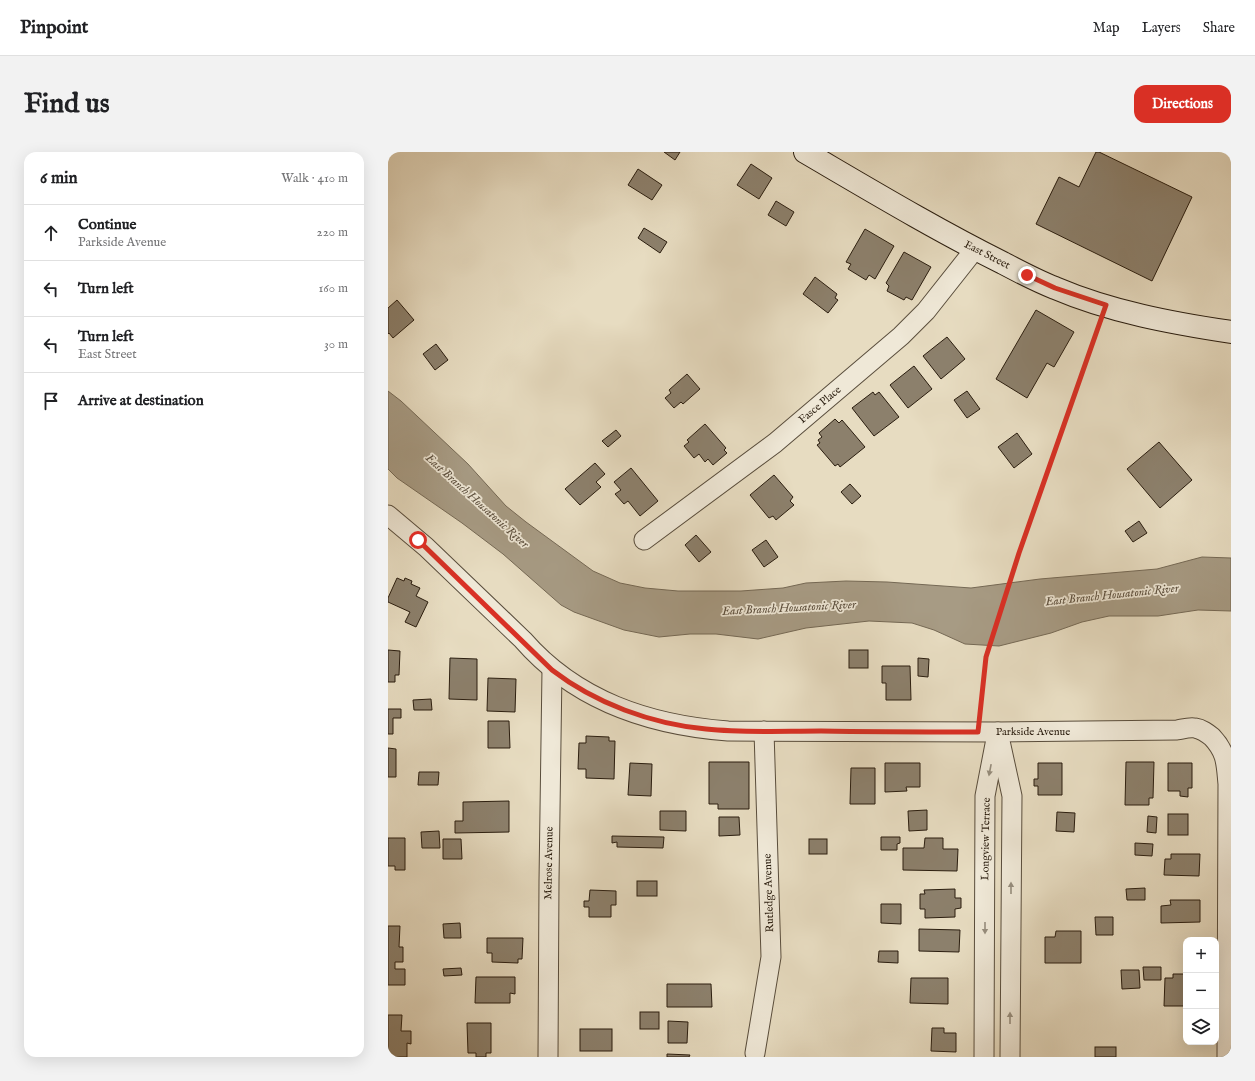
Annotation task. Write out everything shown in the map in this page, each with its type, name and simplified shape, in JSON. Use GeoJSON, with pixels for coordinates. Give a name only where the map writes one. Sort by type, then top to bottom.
{"type":"FeatureCollection","features":[{"type":"Feature","properties":{"kind":"street","name":"East Street"},"geometry":{"type":"LineString","coordinates":[[805,152],[902,209],[975,249],[1055,288],[1106,305],[1162,320],[1231,332]]}},
{"type":"Feature","properties":{"kind":"street","name":"Fasce Place"},"geometry":{"type":"LineString","coordinates":[[644,540],[775,443],[901,336],[926,311],[975,249]]}},
{"type":"Feature","properties":{"kind":"street","name":"Parkside Avenue"},"geometry":{"type":"LineString","coordinates":[[388,515],[426,546],[552,670],[569,682],[603,700],[647,717],[683,726],[705,729],[764,731],[998,732],[1176,730],[1190,728],[1197,728],[1204,731],[1219,745],[1225,757],[1228,784],[1227,1057]]}},
{"type":"Feature","properties":{"kind":"street","name":"Melrose Avenue"},"geometry":{"type":"LineString","coordinates":[[548,1057],[548,881],[552,670]]}},
{"type":"Feature","properties":{"kind":"street","name":"Rutledge Avenue"},"geometry":{"type":"LineString","coordinates":[[755,1054],[771,957],[764,731]]}},
{"type":"Feature","properties":{"kind":"street","name":"Longview Terrace"},"geometry":{"type":"LineString","coordinates":[[984,1057],[986,796],[998,732]]}},
{"type":"Feature","properties":{"kind":"street"},"geometry":{"type":"LineString","coordinates":[[998,732],[1012,796],[1010,1057]]}},
{"type":"Feature","properties":{"kind":"path"},"geometry":{"type":"LineString","coordinates":[[978,732],[986,657],[1019,553],[1106,305]]}},
{"type":"Feature","properties":{"kind":"water","name":"East Branch Housatonic River"},"geometry":{"type":"Polygon","coordinates":[[[388,391],[401,401],[468,464],[506,506],[593,571],[620,583],[645,588],[678,591],[741,591],[783,588],[806,583],[846,581],[887,582],[971,588],[1040,579],[1157,569],[1202,557],[1231,558],[1231,611],[1198,610],[1158,616],[1109,616],[1082,622],[1051,633],[999,646],[965,644],[934,630],[912,623],[869,621],[806,628],[758,639],[716,634],[690,634],[659,637],[624,630],[574,612],[561,605],[503,554],[462,523],[397,478],[388,469],[388,391]]]}},
{"type":"Feature","properties":{"kind":"building"},"geometry":{"type":"Polygon","coordinates":[[[664,152],[680,152],[675,160],[664,152]]]}},
{"type":"Feature","properties":{"kind":"building"},"geometry":{"type":"Polygon","coordinates":[[[1096,152],[1099,152],[1192,197],[1152,281],[1036,224],[1059,177],[1079,187],[1096,152]]]}},
{"type":"Feature","properties":{"kind":"building"},"geometry":{"type":"Polygon","coordinates":[[[751,164],[772,178],[759,199],[737,185],[751,164]]]}},
{"type":"Feature","properties":{"kind":"building"},"geometry":{"type":"Polygon","coordinates":[[[638,169],[662,185],[652,200],[628,185],[638,169]]]}},
{"type":"Feature","properties":{"kind":"building"},"geometry":{"type":"Polygon","coordinates":[[[776,201],[794,212],[786,226],[768,215],[776,201]]]}},
{"type":"Feature","properties":{"kind":"building"},"geometry":{"type":"Polygon","coordinates":[[[644,228],[667,242],[660,253],[638,238],[644,228]]]}},
{"type":"Feature","properties":{"kind":"building"},"geometry":{"type":"Polygon","coordinates":[[[865,229],[894,246],[875,279],[869,275],[866,280],[848,269],[851,264],[846,262],[865,229]]]}},
{"type":"Feature","properties":{"kind":"building"},"geometry":{"type":"Polygon","coordinates":[[[904,252],[931,267],[912,300],[906,297],[904,300],[887,291],[889,286],[886,283],[904,252]]]}},
{"type":"Feature","properties":{"kind":"building"},"geometry":{"type":"Polygon","coordinates":[[[815,277],[837,294],[835,298],[838,300],[828,313],[803,294],[815,277]]]}},
{"type":"Feature","properties":{"kind":"building"},"geometry":{"type":"Polygon","coordinates":[[[397,300],[414,320],[393,338],[389,333],[388,334],[388,308],[397,300]]]}},
{"type":"Feature","properties":{"kind":"building"},"geometry":{"type":"Polygon","coordinates":[[[1036,310],[1074,332],[1054,367],[1047,363],[1027,398],[996,379],[1036,310]]]}},
{"type":"Feature","properties":{"kind":"building"},"geometry":{"type":"Polygon","coordinates":[[[947,337],[965,359],[941,379],[923,356],[947,337]]]}},
{"type":"Feature","properties":{"kind":"building"},"geometry":{"type":"Polygon","coordinates":[[[436,344],[448,360],[435,370],[423,354],[436,344]]]}},
{"type":"Feature","properties":{"kind":"building"},"geometry":{"type":"Polygon","coordinates":[[[914,366],[932,389],[908,408],[890,385],[914,366]]]}},
{"type":"Feature","properties":{"kind":"building"},"geometry":{"type":"Polygon","coordinates":[[[687,374],[700,389],[683,404],[681,402],[674,408],[665,398],[671,393],[669,390],[687,374]]]}},
{"type":"Feature","properties":{"kind":"building"},"geometry":{"type":"Polygon","coordinates":[[[967,391],[980,409],[967,418],[954,400],[967,391]]]}},
{"type":"Feature","properties":{"kind":"building"},"geometry":{"type":"Polygon","coordinates":[[[873,392],[875,395],[879,392],[899,417],[874,436],[852,408],[873,392]]]}},
{"type":"Feature","properties":{"kind":"building"},"geometry":{"type":"Polygon","coordinates":[[[835,419],[839,423],[842,420],[865,447],[840,467],[838,464],[835,466],[817,445],[820,443],[818,440],[822,437],[819,433],[835,419]]]}},
{"type":"Feature","properties":{"kind":"building"},"geometry":{"type":"Polygon","coordinates":[[[705,424],[726,448],[724,450],[727,453],[713,465],[708,459],[705,462],[699,454],[694,458],[684,446],[689,442],[687,440],[705,424]]]}},
{"type":"Feature","properties":{"kind":"building"},"geometry":{"type":"Polygon","coordinates":[[[616,430],[621,436],[608,447],[602,441],[616,430]]]}},
{"type":"Feature","properties":{"kind":"building"},"geometry":{"type":"Polygon","coordinates":[[[1017,433],[1032,454],[1014,468],[998,447],[1017,433]]]}},
{"type":"Feature","properties":{"kind":"building"},"geometry":{"type":"Polygon","coordinates":[[[1159,442],[1192,480],[1160,508],[1127,469],[1159,442]]]}},
{"type":"Feature","properties":{"kind":"building"},"geometry":{"type":"Polygon","coordinates":[[[595,463],[605,474],[596,482],[601,487],[580,505],[565,489],[595,463]]]}},
{"type":"Feature","properties":{"kind":"building"},"geometry":{"type":"Polygon","coordinates":[[[631,468],[658,501],[640,516],[628,501],[624,504],[615,494],[621,490],[614,482],[631,468]]]}},
{"type":"Feature","properties":{"kind":"building"},"geometry":{"type":"Polygon","coordinates":[[[774,475],[793,497],[790,501],[794,505],[776,520],[773,516],[769,518],[750,495],[774,475]]]}},
{"type":"Feature","properties":{"kind":"building"},"geometry":{"type":"Polygon","coordinates":[[[850,484],[861,496],[852,504],[841,492],[850,484]]]}},
{"type":"Feature","properties":{"kind":"building"},"geometry":{"type":"Polygon","coordinates":[[[1139,521],[1147,533],[1133,542],[1125,531],[1139,521]]]}},
{"type":"Feature","properties":{"kind":"building"},"geometry":{"type":"Polygon","coordinates":[[[696,535],[711,552],[699,562],[685,545],[696,535]]]}},
{"type":"Feature","properties":{"kind":"building"},"geometry":{"type":"Polygon","coordinates":[[[766,540],[778,557],[764,567],[752,550],[766,540]]]}},
{"type":"Feature","properties":{"kind":"building"},"geometry":{"type":"Polygon","coordinates":[[[397,578],[404,581],[405,578],[412,581],[411,584],[420,588],[416,596],[428,602],[416,627],[405,622],[410,612],[388,602],[388,598],[397,578]]]}},
{"type":"Feature","properties":{"kind":"building"},"geometry":{"type":"Polygon","coordinates":[[[388,650],[400,651],[399,675],[395,675],[395,682],[388,682],[388,650]]]}},
{"type":"Feature","properties":{"kind":"building"},"geometry":{"type":"Polygon","coordinates":[[[849,650],[868,650],[868,668],[849,668],[849,650]]]}},
{"type":"Feature","properties":{"kind":"building"},"geometry":{"type":"Polygon","coordinates":[[[450,658],[477,659],[477,700],[449,699],[450,658]]]}},
{"type":"Feature","properties":{"kind":"building"},"geometry":{"type":"Polygon","coordinates":[[[918,658],[929,659],[928,677],[918,676],[918,658]]]}},
{"type":"Feature","properties":{"kind":"building"},"geometry":{"type":"Polygon","coordinates":[[[882,666],[910,666],[911,700],[886,700],[886,683],[882,683],[882,666]]]}},
{"type":"Feature","properties":{"kind":"building"},"geometry":{"type":"Polygon","coordinates":[[[488,678],[516,679],[515,712],[487,711],[488,678]]]}},
{"type":"Feature","properties":{"kind":"building"},"geometry":{"type":"Polygon","coordinates":[[[431,699],[432,710],[414,710],[413,700],[431,699]]]}},
{"type":"Feature","properties":{"kind":"building"},"geometry":{"type":"Polygon","coordinates":[[[388,709],[401,709],[401,718],[393,718],[393,734],[388,734],[388,709]]]}},
{"type":"Feature","properties":{"kind":"building"},"geometry":{"type":"Polygon","coordinates":[[[488,721],[509,721],[510,748],[488,748],[488,721]]]}},
{"type":"Feature","properties":{"kind":"building"},"geometry":{"type":"Polygon","coordinates":[[[586,736],[609,737],[609,741],[615,741],[614,779],[586,778],[586,769],[578,769],[579,743],[586,743],[586,736]]]}},
{"type":"Feature","properties":{"kind":"building"},"geometry":{"type":"Polygon","coordinates":[[[388,748],[396,749],[396,777],[388,777],[388,748]]]}},
{"type":"Feature","properties":{"kind":"building"},"geometry":{"type":"Polygon","coordinates":[[[709,762],[749,762],[749,809],[718,809],[718,804],[709,804],[709,762]]]}},
{"type":"Feature","properties":{"kind":"building"},"geometry":{"type":"Polygon","coordinates":[[[1126,762],[1154,762],[1153,798],[1149,798],[1149,805],[1125,805],[1126,762]]]}},
{"type":"Feature","properties":{"kind":"building"},"geometry":{"type":"Polygon","coordinates":[[[630,763],[652,764],[651,796],[628,795],[630,763]]]}},
{"type":"Feature","properties":{"kind":"building"},"geometry":{"type":"Polygon","coordinates":[[[885,763],[920,763],[920,787],[906,787],[907,791],[885,792],[885,763]]]}},
{"type":"Feature","properties":{"kind":"building"},"geometry":{"type":"Polygon","coordinates":[[[1038,763],[1062,763],[1062,795],[1038,795],[1038,786],[1034,786],[1034,779],[1038,779],[1038,763]]]}},
{"type":"Feature","properties":{"kind":"building"},"geometry":{"type":"Polygon","coordinates":[[[1168,763],[1192,763],[1192,788],[1188,788],[1188,797],[1180,796],[1180,791],[1168,791],[1168,763]]]}},
{"type":"Feature","properties":{"kind":"building"},"geometry":{"type":"Polygon","coordinates":[[[851,768],[875,768],[875,804],[850,804],[851,768]]]}},
{"type":"Feature","properties":{"kind":"building"},"geometry":{"type":"Polygon","coordinates":[[[419,772],[439,772],[438,785],[418,785],[419,772]]]}},
{"type":"Feature","properties":{"kind":"building"},"geometry":{"type":"Polygon","coordinates":[[[509,801],[509,832],[455,833],[455,821],[463,821],[463,802],[509,801]]]}},
{"type":"Feature","properties":{"kind":"building"},"geometry":{"type":"Polygon","coordinates":[[[927,810],[927,830],[909,831],[908,811],[927,810]]]}},
{"type":"Feature","properties":{"kind":"building"},"geometry":{"type":"Polygon","coordinates":[[[660,811],[686,811],[686,831],[660,830],[660,811]]]}},
{"type":"Feature","properties":{"kind":"building"},"geometry":{"type":"Polygon","coordinates":[[[1057,812],[1075,813],[1074,832],[1056,831],[1057,812]]]}},
{"type":"Feature","properties":{"kind":"building"},"geometry":{"type":"Polygon","coordinates":[[[1168,814],[1188,814],[1188,835],[1168,835],[1168,814]]]}},
{"type":"Feature","properties":{"kind":"building"},"geometry":{"type":"Polygon","coordinates":[[[1148,816],[1157,817],[1156,833],[1147,832],[1148,816]]]}},
{"type":"Feature","properties":{"kind":"building"},"geometry":{"type":"Polygon","coordinates":[[[719,817],[739,817],[740,835],[719,836],[719,817]]]}},
{"type":"Feature","properties":{"kind":"building"},"geometry":{"type":"Polygon","coordinates":[[[439,831],[440,848],[422,848],[421,832],[439,831]]]}},
{"type":"Feature","properties":{"kind":"building"},"geometry":{"type":"Polygon","coordinates":[[[612,836],[664,837],[663,848],[617,847],[617,842],[612,843],[612,836]]]}},
{"type":"Feature","properties":{"kind":"building"},"geometry":{"type":"Polygon","coordinates":[[[881,837],[900,837],[900,843],[897,844],[897,850],[881,850],[881,837]]]}},
{"type":"Feature","properties":{"kind":"building"},"geometry":{"type":"Polygon","coordinates":[[[388,838],[405,838],[405,870],[395,870],[395,866],[388,866],[388,838]]]}},
{"type":"Feature","properties":{"kind":"building"},"geometry":{"type":"Polygon","coordinates":[[[925,838],[943,838],[943,849],[958,849],[957,871],[903,870],[903,848],[924,848],[925,838]]]}},
{"type":"Feature","properties":{"kind":"building"},"geometry":{"type":"Polygon","coordinates":[[[443,839],[461,839],[462,859],[443,859],[443,839]]]}},
{"type":"Feature","properties":{"kind":"building"},"geometry":{"type":"Polygon","coordinates":[[[809,839],[827,839],[827,854],[809,854],[809,839]]]}},
{"type":"Feature","properties":{"kind":"building"},"geometry":{"type":"Polygon","coordinates":[[[1135,843],[1153,844],[1152,856],[1135,855],[1135,843]]]}},
{"type":"Feature","properties":{"kind":"building"},"geometry":{"type":"Polygon","coordinates":[[[1171,854],[1200,854],[1199,876],[1164,875],[1165,859],[1171,859],[1171,854]]]}},
{"type":"Feature","properties":{"kind":"building"},"geometry":{"type":"Polygon","coordinates":[[[637,881],[657,881],[657,896],[637,896],[637,881]]]}},
{"type":"Feature","properties":{"kind":"building"},"geometry":{"type":"Polygon","coordinates":[[[1145,888],[1145,900],[1127,900],[1126,889],[1145,888]]]}},
{"type":"Feature","properties":{"kind":"building"},"geometry":{"type":"Polygon","coordinates":[[[955,889],[955,898],[961,898],[961,908],[955,909],[955,917],[925,918],[925,909],[920,909],[920,894],[925,894],[924,890],[955,889]]]}},
{"type":"Feature","properties":{"kind":"building"},"geometry":{"type":"Polygon","coordinates":[[[590,890],[616,891],[616,905],[611,905],[611,917],[589,917],[589,907],[584,907],[584,901],[589,901],[590,890]]]}},
{"type":"Feature","properties":{"kind":"building"},"geometry":{"type":"Polygon","coordinates":[[[1170,900],[1200,900],[1200,922],[1161,923],[1161,906],[1171,905],[1170,900]]]}},
{"type":"Feature","properties":{"kind":"building"},"geometry":{"type":"Polygon","coordinates":[[[881,904],[901,904],[901,924],[881,923],[881,904]]]}},
{"type":"Feature","properties":{"kind":"building"},"geometry":{"type":"Polygon","coordinates":[[[1095,917],[1113,917],[1113,935],[1096,935],[1095,917]]]}},
{"type":"Feature","properties":{"kind":"building"},"geometry":{"type":"Polygon","coordinates":[[[460,923],[461,938],[444,938],[443,924],[460,923]]]}},
{"type":"Feature","properties":{"kind":"building"},"geometry":{"type":"Polygon","coordinates":[[[388,926],[400,926],[399,947],[403,947],[403,962],[395,962],[395,969],[405,969],[405,985],[388,985],[388,926]]]}},
{"type":"Feature","properties":{"kind":"building"},"geometry":{"type":"Polygon","coordinates":[[[919,929],[960,930],[959,952],[919,951],[919,929]]]}},
{"type":"Feature","properties":{"kind":"building"},"geometry":{"type":"Polygon","coordinates":[[[1056,931],[1081,931],[1081,963],[1045,963],[1045,937],[1055,937],[1056,931]]]}},
{"type":"Feature","properties":{"kind":"building"},"geometry":{"type":"Polygon","coordinates":[[[487,938],[523,938],[522,959],[518,959],[518,963],[492,962],[492,953],[487,953],[487,938]]]}},
{"type":"Feature","properties":{"kind":"building"},"geometry":{"type":"Polygon","coordinates":[[[879,951],[898,951],[898,963],[878,962],[879,951]]]}},
{"type":"Feature","properties":{"kind":"building"},"geometry":{"type":"Polygon","coordinates":[[[1143,967],[1161,967],[1161,980],[1144,980],[1143,967]]]}},
{"type":"Feature","properties":{"kind":"building"},"geometry":{"type":"Polygon","coordinates":[[[461,968],[462,975],[444,976],[443,969],[461,968]]]}},
{"type":"Feature","properties":{"kind":"building"},"geometry":{"type":"Polygon","coordinates":[[[1121,970],[1139,970],[1140,988],[1122,989],[1121,970]]]}},
{"type":"Feature","properties":{"kind":"building"},"geometry":{"type":"Polygon","coordinates":[[[1173,974],[1183,974],[1183,1006],[1164,1006],[1165,978],[1173,978],[1173,974]]]}},
{"type":"Feature","properties":{"kind":"building"},"geometry":{"type":"Polygon","coordinates":[[[476,977],[515,977],[515,994],[510,993],[510,1003],[475,1003],[476,977]]]}},
{"type":"Feature","properties":{"kind":"building"},"geometry":{"type":"Polygon","coordinates":[[[911,978],[948,978],[948,1004],[910,1003],[911,978]]]}},
{"type":"Feature","properties":{"kind":"building"},"geometry":{"type":"Polygon","coordinates":[[[667,984],[711,984],[712,1007],[667,1007],[667,984]]]}},
{"type":"Feature","properties":{"kind":"building"},"geometry":{"type":"Polygon","coordinates":[[[640,1012],[659,1012],[659,1029],[640,1029],[640,1012]]]}},
{"type":"Feature","properties":{"kind":"building"},"geometry":{"type":"Polygon","coordinates":[[[388,1015],[402,1015],[401,1031],[411,1031],[411,1044],[407,1043],[407,1057],[388,1057],[388,1015]]]}},
{"type":"Feature","properties":{"kind":"building"},"geometry":{"type":"Polygon","coordinates":[[[668,1021],[688,1022],[687,1043],[668,1043],[668,1021]]]}},
{"type":"Feature","properties":{"kind":"building"},"geometry":{"type":"Polygon","coordinates":[[[467,1023],[491,1023],[491,1053],[486,1053],[486,1057],[476,1057],[476,1053],[468,1053],[467,1023]]]}},
{"type":"Feature","properties":{"kind":"building"},"geometry":{"type":"Polygon","coordinates":[[[932,1028],[944,1028],[944,1033],[956,1033],[956,1052],[931,1051],[932,1028]]]}},
{"type":"Feature","properties":{"kind":"building"},"geometry":{"type":"Polygon","coordinates":[[[580,1029],[612,1029],[612,1051],[580,1051],[580,1029]]]}},
{"type":"Feature","properties":{"kind":"building"},"geometry":{"type":"Polygon","coordinates":[[[1095,1047],[1116,1047],[1116,1057],[1095,1057],[1095,1047]]]}},
{"type":"Feature","properties":{"kind":"building"},"geometry":{"type":"Polygon","coordinates":[[[667,1054],[690,1055],[689,1057],[667,1057],[667,1054]]]}},
{"type":"Feature","properties":{"kind":"railway"},"geometry":{"type":"LineString","coordinates":[[1226,152],[1231,155]]}},
{"type":"Feature","properties":{"kind":"route"},"geometry":{"type":"LineString","coordinates":[[418,540],[523,640],[552,670],[584,691],[630,712],[683,726],[728,731],[978,732],[986,657],[1019,553],[1106,305],[1068,293],[1027,275]]}}]}
